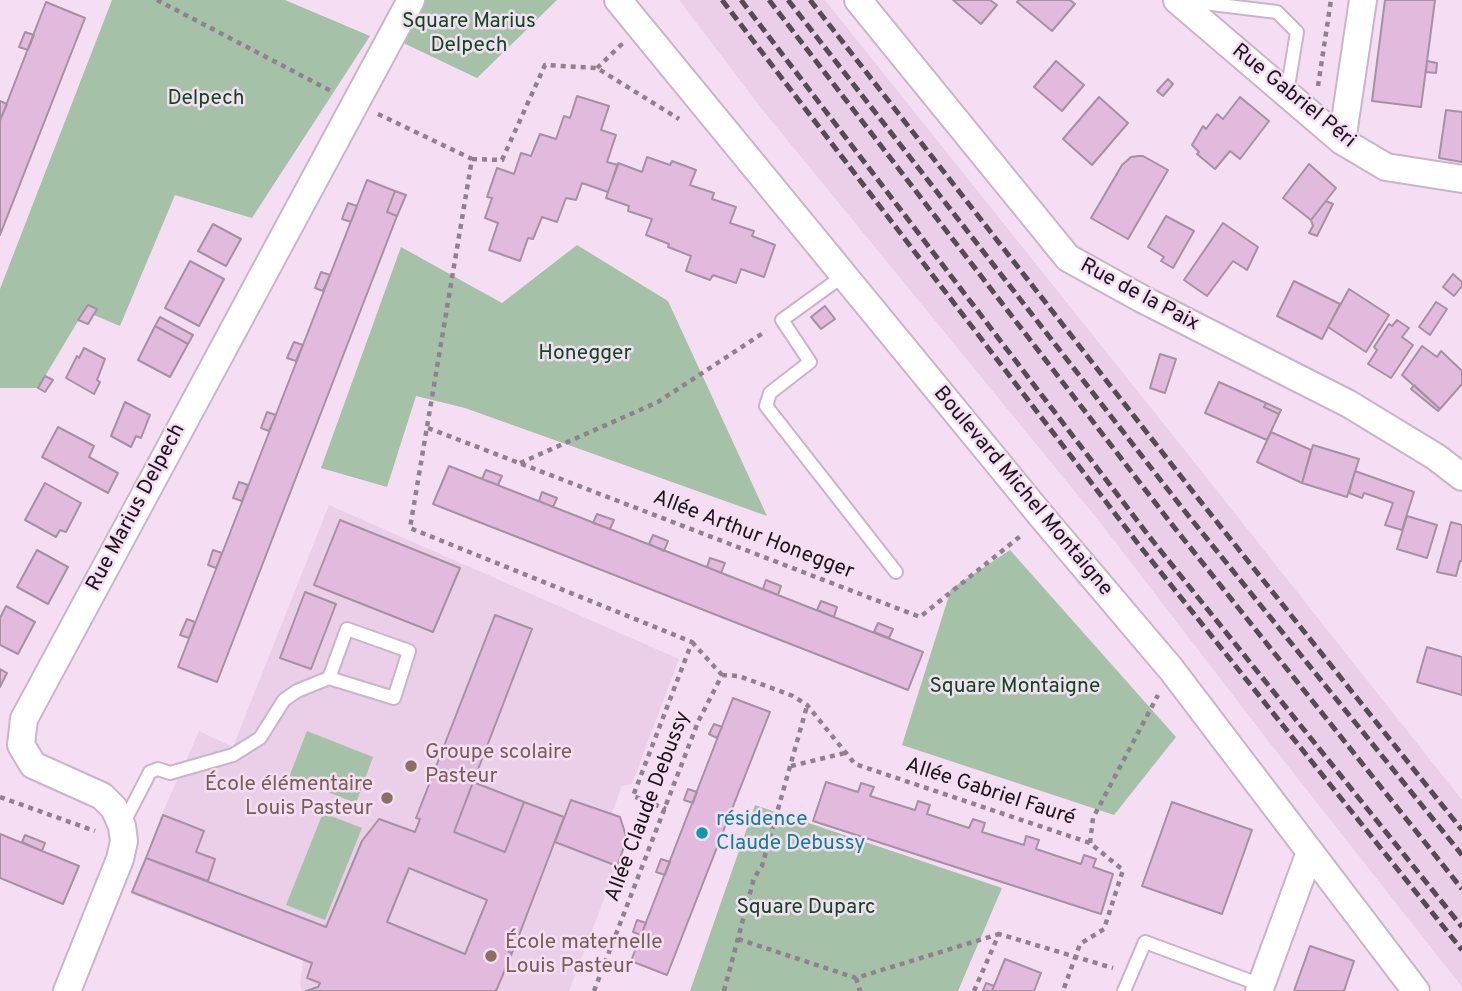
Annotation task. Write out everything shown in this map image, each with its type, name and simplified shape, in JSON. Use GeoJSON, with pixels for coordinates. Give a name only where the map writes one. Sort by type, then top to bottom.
{"type":"FeatureCollection","features":[{"type":"Feature","properties":{"kind":"street","name":"Rue Marius Delpech"},"geometry":{"type":"LineString","coordinates":[[123,834],[114,807],[102,796],[33,765],[21,745],[24,719],[411,0]]}},
{"type":"Feature","properties":{"kind":"street","name":"Boulevard Michel Montaigne"},"geometry":{"type":"LineString","coordinates":[[618,0],[843,276],[1171,669],[1416,991]]}},
{"type":"Feature","properties":{"kind":"street","name":"Rue de la Paix"},"geometry":{"type":"LineString","coordinates":[[858,0],[1068,258],[1144,300],[1349,404],[1436,457],[1462,477]]}},
{"type":"Feature","properties":{"kind":"street","name":"Rue Gabriel Péri"},"geometry":{"type":"LineString","coordinates":[[1177,0],[1342,141],[1387,167],[1462,179]]}},
{"type":"Feature","properties":{"kind":"street"},"geometry":{"type":"LineString","coordinates":[[1342,141],[1363,0]]}},
{"type":"Feature","properties":{"kind":"street"},"geometry":{"type":"LineString","coordinates":[[67,991],[120,859],[123,834]]}},
{"type":"Feature","properties":{"kind":"street"},"geometry":{"type":"LineString","coordinates":[[1260,988],[1310,852]]}},
{"type":"Feature","properties":{"kind":"lane"},"geometry":{"type":"LineString","coordinates":[[1177,0],[1277,12],[1297,33],[1287,94]]}},
{"type":"Feature","properties":{"kind":"lane"},"geometry":{"type":"LineString","coordinates":[[843,276],[782,320],[810,362],[770,393],[766,406],[896,572]]}},
{"type":"Feature","properties":{"kind":"lane"},"geometry":{"type":"LineString","coordinates":[[123,834],[150,772],[158,769],[170,773],[233,755],[260,738],[284,701],[297,691],[329,678],[394,698],[409,651],[347,629],[329,678]]}},
{"type":"Feature","properties":{"kind":"lane"},"geometry":{"type":"LineString","coordinates":[[1124,991],[1145,942],[1260,988]]}},
{"type":"Feature","properties":{"kind":"path"},"geometry":{"type":"LineString","coordinates":[[157,0],[355,103],[472,159],[502,160],[545,65],[597,68],[686,124],[670,104]]}},
{"type":"Feature","properties":{"kind":"path"},"geometry":{"type":"LineString","coordinates":[[1313,116],[1331,0]]}},
{"type":"Feature","properties":{"kind":"path"},"geometry":{"type":"LineString","coordinates":[[597,68],[621,45],[629,55]]}},
{"type":"Feature","properties":{"kind":"path"},"geometry":{"type":"LineString","coordinates":[[472,159],[410,528],[692,642],[722,676]]}},
{"type":"Feature","properties":{"kind":"path"},"geometry":{"type":"LineString","coordinates":[[520,463],[657,402],[782,320]]}},
{"type":"Feature","properties":{"kind":"path","name":"Allée Arthur Honegger"},"geometry":{"type":"LineString","coordinates":[[428,428],[920,617],[1043,517]]}},
{"type":"Feature","properties":{"kind":"path"},"geometry":{"type":"LineString","coordinates":[[666,809],[633,796],[692,642]]}},
{"type":"Feature","properties":{"kind":"path","name":"Allée Gabriel Fauré"},"geometry":{"type":"LineString","coordinates":[[722,676],[738,676],[793,696],[807,705],[855,764],[1090,842],[1093,818],[1171,669]]}},
{"type":"Feature","properties":{"kind":"path","name":"Allée Claude Debussy"},"geometry":{"type":"LineString","coordinates":[[594,991],[698,722],[722,676]]}},
{"type":"Feature","properties":{"kind":"path"},"geometry":{"type":"LineString","coordinates":[[724,991],[754,878],[762,866],[807,705]]}},
{"type":"Feature","properties":{"kind":"path"},"geometry":{"type":"LineString","coordinates":[[790,766],[845,753]]}},
{"type":"Feature","properties":{"kind":"path"},"geometry":{"type":"LineString","coordinates":[[0,797],[123,834]]}},
{"type":"Feature","properties":{"kind":"path"},"geometry":{"type":"LineString","coordinates":[[1063,991],[1080,944],[1104,929],[1124,870],[1090,842]]}},
{"type":"Feature","properties":{"kind":"path"},"geometry":{"type":"LineString","coordinates":[[738,939],[856,978],[999,934],[1133,974]]}},
{"type":"Feature","properties":{"kind":"path"},"geometry":{"type":"LineString","coordinates":[[974,991],[999,934]]}},
{"type":"Feature","properties":{"kind":"path"},"geometry":{"type":"LineString","coordinates":[[856,978],[860,991]]}},
{"type":"Feature","properties":{"kind":"shaded area"},"geometry":{"type":"Polygon","coordinates":[[[679,0],[825,0],[1203,473],[1462,800],[1462,987],[1099,521],[761,108],[679,0]]]}},
{"type":"Feature","properties":{"kind":"shaded area","name":"Groupe scolaire Pasteur"},"geometry":{"type":"Polygon","coordinates":[[[329,505],[679,659],[632,784],[622,786],[612,813],[620,817],[627,839],[569,991],[302,991],[300,985],[303,960],[131,894],[162,814],[199,731],[233,747],[329,505]]]}},
{"type":"Feature","properties":{"kind":"green space","name":"Delpech"},"geometry":{"type":"Polygon","coordinates":[[[112,0],[285,0],[370,36],[252,218],[175,195],[120,326],[84,311],[38,388],[0,388],[0,289],[112,0]]]}},
{"type":"Feature","properties":{"kind":"green space","name":"Square Marius Delpech"},"geometry":{"type":"Polygon","coordinates":[[[416,0],[557,0],[477,78],[399,41],[416,0]]]}},
{"type":"Feature","properties":{"kind":"green space","name":"Honegger"},"geometry":{"type":"Polygon","coordinates":[[[577,245],[668,301],[767,516],[465,408],[416,396],[387,487],[321,468],[401,247],[502,303],[577,245]]]}},
{"type":"Feature","properties":{"kind":"green space","name":"Square Montaigne"},"geometry":{"type":"Polygon","coordinates":[[[1010,550],[1176,737],[1114,815],[902,745],[951,589],[1010,550]]]}},
{"type":"Feature","properties":{"kind":"green space"},"geometry":{"type":"Polygon","coordinates":[[[307,731],[373,757],[356,803],[289,777],[307,731]]]}},
{"type":"Feature","properties":{"kind":"green space","name":"Square Duparc"},"geometry":{"type":"Polygon","coordinates":[[[755,805],[1002,888],[958,991],[690,991],[755,805]]]}},
{"type":"Feature","properties":{"kind":"green space"},"geometry":{"type":"Polygon","coordinates":[[[323,813],[362,828],[325,920],[286,905],[323,813]]]}},
{"type":"Feature","properties":{"kind":"building"},"geometry":{"type":"Polygon","coordinates":[[[953,0],[990,0],[997,5],[981,24],[953,0]]]}},
{"type":"Feature","properties":{"kind":"building"},"geometry":{"type":"Polygon","coordinates":[[[1070,0],[1075,4],[1052,31],[1017,2],[1070,0]]]}},
{"type":"Feature","properties":{"kind":"building"},"geometry":{"type":"Polygon","coordinates":[[[1385,0],[1435,0],[1421,107],[1372,101],[1385,0]]]}},
{"type":"Feature","properties":{"kind":"building"},"geometry":{"type":"Polygon","coordinates":[[[46,2],[85,18],[0,235],[0,121],[46,2]]]}},
{"type":"Feature","properties":{"kind":"building"},"geometry":{"type":"Polygon","coordinates":[[[25,32],[34,35],[28,50],[19,47],[25,32]]]}},
{"type":"Feature","properties":{"kind":"building"},"geometry":{"type":"Polygon","coordinates":[[[1056,61],[1084,85],[1062,111],[1034,87],[1056,61]]]}},
{"type":"Feature","properties":{"kind":"building"},"geometry":{"type":"Polygon","coordinates":[[[1427,61],[1437,63],[1436,73],[1426,72],[1427,61]]]}},
{"type":"Feature","properties":{"kind":"building"},"geometry":{"type":"Polygon","coordinates":[[[1168,79],[1173,84],[1163,96],[1157,91],[1168,79]]]}},
{"type":"Feature","properties":{"kind":"building"},"geometry":{"type":"Polygon","coordinates":[[[577,96],[609,106],[601,130],[616,135],[607,162],[618,165],[608,192],[582,183],[576,200],[566,198],[557,222],[542,217],[533,239],[528,238],[520,261],[489,250],[498,223],[485,218],[492,198],[487,197],[497,168],[514,174],[521,153],[531,156],[540,134],[556,139],[564,116],[570,118],[577,96]]]}},
{"type":"Feature","properties":{"kind":"building"},"geometry":{"type":"Polygon","coordinates":[[[1099,97],[1128,123],[1092,165],[1063,139],[1099,97]]]}},
{"type":"Feature","properties":{"kind":"building"},"geometry":{"type":"Polygon","coordinates":[[[1240,97],[1269,121],[1240,159],[1230,151],[1215,169],[1197,154],[1199,152],[1192,145],[1203,126],[1206,129],[1217,114],[1223,119],[1240,97]]]}},
{"type":"Feature","properties":{"kind":"building"},"geometry":{"type":"Polygon","coordinates":[[[0,101],[7,104],[1,118],[0,118],[0,101]]]}},
{"type":"Feature","properties":{"kind":"building"},"geometry":{"type":"Polygon","coordinates":[[[1446,110],[1462,112],[1462,162],[1439,158],[1446,110]]]}},
{"type":"Feature","properties":{"kind":"building"},"geometry":{"type":"Polygon","coordinates":[[[1143,156],[1168,170],[1128,239],[1091,218],[1122,165],[1131,157],[1143,156]]]}},
{"type":"Feature","properties":{"kind":"building"},"geometry":{"type":"Polygon","coordinates":[[[647,157],[670,165],[672,161],[696,170],[690,185],[714,193],[712,199],[736,207],[730,223],[754,231],[752,236],[775,245],[764,277],[741,269],[736,283],[713,275],[710,280],[686,271],[691,256],[646,235],[652,219],[628,211],[629,206],[606,198],[618,163],[642,172],[647,157]]]}},
{"type":"Feature","properties":{"kind":"building"},"geometry":{"type":"Polygon","coordinates":[[[1309,164],[1336,188],[1311,220],[1283,198],[1309,164]]]}},
{"type":"Feature","properties":{"kind":"building"},"geometry":{"type":"Polygon","coordinates":[[[367,180],[395,191],[387,212],[397,216],[217,682],[178,667],[367,180]]]}},
{"type":"Feature","properties":{"kind":"building"},"geometry":{"type":"Polygon","coordinates":[[[395,191],[406,195],[397,216],[387,212],[395,191]]]}},
{"type":"Feature","properties":{"kind":"building"},"geometry":{"type":"Polygon","coordinates":[[[1326,201],[1333,204],[1317,236],[1309,233],[1313,226],[1311,220],[1326,201]]]}},
{"type":"Feature","properties":{"kind":"building"},"geometry":{"type":"Polygon","coordinates":[[[348,203],[357,206],[351,222],[342,219],[348,203]]]}},
{"type":"Feature","properties":{"kind":"building"},"geometry":{"type":"Polygon","coordinates":[[[1166,216],[1194,231],[1173,268],[1161,261],[1164,257],[1148,247],[1166,216]]]}},
{"type":"Feature","properties":{"kind":"building"},"geometry":{"type":"Polygon","coordinates":[[[1223,223],[1258,247],[1247,270],[1233,261],[1207,296],[1184,280],[1223,223]]]}},
{"type":"Feature","properties":{"kind":"building"},"geometry":{"type":"Polygon","coordinates":[[[213,224],[241,239],[226,266],[198,251],[213,224]]]}},
{"type":"Feature","properties":{"kind":"building"},"geometry":{"type":"Polygon","coordinates":[[[190,261],[224,279],[199,326],[165,308],[190,261]]]}},
{"type":"Feature","properties":{"kind":"building"},"geometry":{"type":"Polygon","coordinates":[[[321,272],[330,275],[323,291],[315,288],[321,272]]]}},
{"type":"Feature","properties":{"kind":"building"},"geometry":{"type":"Polygon","coordinates":[[[1453,274],[1462,282],[1454,296],[1443,287],[1453,274]]]}},
{"type":"Feature","properties":{"kind":"building"},"geometry":{"type":"Polygon","coordinates":[[[1294,281],[1340,304],[1322,339],[1277,316],[1294,281]]]}},
{"type":"Feature","properties":{"kind":"building"},"geometry":{"type":"Polygon","coordinates":[[[1349,289],[1389,315],[1366,352],[1328,327],[1349,289]]]}},
{"type":"Feature","properties":{"kind":"building"},"geometry":{"type":"Polygon","coordinates":[[[1436,302],[1447,309],[1430,335],[1419,327],[1436,302]]]}},
{"type":"Feature","properties":{"kind":"building"},"geometry":{"type":"Polygon","coordinates":[[[88,305],[97,309],[88,324],[78,320],[88,305]]]}},
{"type":"Feature","properties":{"kind":"building"},"geometry":{"type":"Polygon","coordinates":[[[825,306],[835,319],[821,329],[811,317],[825,306]]]}},
{"type":"Feature","properties":{"kind":"building"},"geometry":{"type":"Polygon","coordinates":[[[160,317],[193,335],[188,344],[155,326],[160,317]]]}},
{"type":"Feature","properties":{"kind":"building"},"geometry":{"type":"Polygon","coordinates":[[[1397,320],[1409,328],[1402,337],[1413,345],[1391,378],[1368,364],[1377,350],[1374,347],[1389,324],[1392,326],[1397,320]]]}},
{"type":"Feature","properties":{"kind":"building"},"geometry":{"type":"Polygon","coordinates":[[[155,326],[188,344],[170,377],[138,360],[155,326]]]}},
{"type":"Feature","properties":{"kind":"building"},"geometry":{"type":"Polygon","coordinates":[[[294,342],[303,345],[296,361],[287,358],[294,342]]]}},
{"type":"Feature","properties":{"kind":"building"},"geometry":{"type":"Polygon","coordinates":[[[1422,346],[1437,357],[1441,351],[1462,371],[1462,384],[1440,409],[1402,375],[1422,346]]]}},
{"type":"Feature","properties":{"kind":"building"},"geometry":{"type":"Polygon","coordinates":[[[84,348],[105,359],[97,380],[100,382],[94,394],[66,378],[84,348]]]}},
{"type":"Feature","properties":{"kind":"building"},"geometry":{"type":"Polygon","coordinates":[[[1160,354],[1176,359],[1165,393],[1150,388],[1160,354]]]}},
{"type":"Feature","properties":{"kind":"building"},"geometry":{"type":"Polygon","coordinates":[[[45,376],[53,380],[45,392],[38,388],[45,376]]]}},
{"type":"Feature","properties":{"kind":"building"},"geometry":{"type":"Polygon","coordinates":[[[1219,382],[1266,403],[1264,407],[1279,414],[1267,440],[1205,413],[1219,382]]]}},
{"type":"Feature","properties":{"kind":"building"},"geometry":{"type":"Polygon","coordinates":[[[1414,385],[1440,409],[1438,411],[1411,389],[1414,385]]]}},
{"type":"Feature","properties":{"kind":"building"},"geometry":{"type":"Polygon","coordinates":[[[125,402],[150,415],[141,438],[136,436],[131,447],[111,436],[125,402]]]}},
{"type":"Feature","properties":{"kind":"building"},"geometry":{"type":"Polygon","coordinates":[[[1266,403],[1281,410],[1279,414],[1264,407],[1266,403]]]}},
{"type":"Feature","properties":{"kind":"building"},"geometry":{"type":"Polygon","coordinates":[[[267,412],[276,415],[269,431],[261,428],[267,412]]]}},
{"type":"Feature","properties":{"kind":"building"},"geometry":{"type":"Polygon","coordinates":[[[58,427],[94,446],[89,457],[118,473],[108,493],[42,457],[58,427]]]}},
{"type":"Feature","properties":{"kind":"building"},"geometry":{"type":"Polygon","coordinates":[[[1271,432],[1311,450],[1302,483],[1257,462],[1271,432]]]}},
{"type":"Feature","properties":{"kind":"building"},"geometry":{"type":"Polygon","coordinates":[[[1313,445],[1359,459],[1347,497],[1302,483],[1313,445]]]}},
{"type":"Feature","properties":{"kind":"building"},"geometry":{"type":"Polygon","coordinates":[[[449,466],[923,652],[908,690],[433,504],[449,466]]]}},
{"type":"Feature","properties":{"kind":"building"},"geometry":{"type":"Polygon","coordinates":[[[486,470],[502,476],[498,485],[482,479],[486,470]]]}},
{"type":"Feature","properties":{"kind":"building"},"geometry":{"type":"Polygon","coordinates":[[[1355,471],[1414,492],[1402,530],[1385,525],[1393,503],[1364,493],[1362,498],[1349,493],[1355,471]]]}},
{"type":"Feature","properties":{"kind":"building"},"geometry":{"type":"Polygon","coordinates":[[[239,482],[248,485],[242,501],[233,498],[239,482]]]}},
{"type":"Feature","properties":{"kind":"building"},"geometry":{"type":"Polygon","coordinates":[[[45,483],[81,503],[66,532],[60,530],[56,537],[25,520],[45,483]]]}},
{"type":"Feature","properties":{"kind":"building"},"geometry":{"type":"Polygon","coordinates":[[[542,492],[557,498],[553,507],[539,501],[542,492]]]}},
{"type":"Feature","properties":{"kind":"building"},"geometry":{"type":"Polygon","coordinates":[[[597,514],[614,520],[610,529],[593,523],[597,514]]]}},
{"type":"Feature","properties":{"kind":"building"},"geometry":{"type":"Polygon","coordinates":[[[1407,516],[1437,525],[1427,558],[1397,549],[1407,516]]]}},
{"type":"Feature","properties":{"kind":"building"},"geometry":{"type":"Polygon","coordinates":[[[340,520],[460,568],[433,632],[314,585],[340,520]]]}},
{"type":"Feature","properties":{"kind":"building"},"geometry":{"type":"Polygon","coordinates":[[[1451,522],[1462,525],[1462,561],[1456,576],[1437,572],[1451,522]]]}},
{"type":"Feature","properties":{"kind":"building"},"geometry":{"type":"Polygon","coordinates":[[[653,535],[668,541],[664,551],[649,544],[653,535]]]}},
{"type":"Feature","properties":{"kind":"building"},"geometry":{"type":"Polygon","coordinates":[[[37,550],[68,567],[48,604],[17,587],[37,550]]]}},
{"type":"Feature","properties":{"kind":"building"},"geometry":{"type":"Polygon","coordinates":[[[213,550],[222,553],[216,568],[208,565],[213,550]]]}},
{"type":"Feature","properties":{"kind":"building"},"geometry":{"type":"Polygon","coordinates":[[[710,558],[725,563],[721,573],[707,567],[710,558]]]}},
{"type":"Feature","properties":{"kind":"building"},"geometry":{"type":"Polygon","coordinates":[[[766,580],[781,586],[778,595],[763,589],[766,580]]]}},
{"type":"Feature","properties":{"kind":"building"},"geometry":{"type":"Polygon","coordinates":[[[305,592],[336,604],[311,669],[280,658],[305,592]]]}},
{"type":"Feature","properties":{"kind":"building"},"geometry":{"type":"Polygon","coordinates":[[[821,601],[837,607],[834,617],[817,610],[821,601]]]}},
{"type":"Feature","properties":{"kind":"building"},"geometry":{"type":"Polygon","coordinates":[[[6,606],[35,622],[18,654],[0,645],[0,618],[6,606]]]}},
{"type":"Feature","properties":{"kind":"building"},"geometry":{"type":"Polygon","coordinates":[[[495,615],[532,629],[454,832],[505,852],[524,802],[564,817],[518,938],[514,937],[509,952],[512,953],[496,991],[306,991],[318,987],[320,983],[307,978],[312,963],[132,892],[146,858],[326,927],[362,841],[379,819],[415,832],[420,819],[416,818],[495,615]],[[409,868],[387,922],[465,954],[487,900],[409,868]]]}},
{"type":"Feature","properties":{"kind":"building"},"geometry":{"type":"Polygon","coordinates":[[[187,619],[195,622],[189,638],[180,635],[187,619]]]}},
{"type":"Feature","properties":{"kind":"building"},"geometry":{"type":"Polygon","coordinates":[[[878,623],[893,629],[889,638],[874,632],[878,623]]]}},
{"type":"Feature","properties":{"kind":"building"},"geometry":{"type":"Polygon","coordinates":[[[1427,647],[1462,657],[1462,695],[1417,682],[1427,647]]]}},
{"type":"Feature","properties":{"kind":"building"},"geometry":{"type":"Polygon","coordinates":[[[0,669],[7,673],[0,687],[0,669]]]}},
{"type":"Feature","properties":{"kind":"building","name":"résidence Claude Debussy"},"geometry":{"type":"Polygon","coordinates":[[[733,698],[770,712],[667,975],[631,961],[733,698]]]}},
{"type":"Feature","properties":{"kind":"building"},"geometry":{"type":"Polygon","coordinates":[[[714,724],[722,727],[717,738],[709,734],[714,724]]]}},
{"type":"Feature","properties":{"kind":"building"},"geometry":{"type":"Polygon","coordinates":[[[473,782],[524,802],[505,852],[454,832],[473,782]]]}},
{"type":"Feature","properties":{"kind":"building"},"geometry":{"type":"Polygon","coordinates":[[[826,782],[858,792],[861,783],[874,787],[870,796],[915,810],[918,801],[930,805],[927,814],[969,828],[973,819],[985,823],[982,832],[1024,845],[1026,836],[1039,840],[1036,849],[1081,864],[1084,855],[1096,859],[1093,867],[1113,874],[1101,914],[813,821],[826,782]]]}},
{"type":"Feature","properties":{"kind":"building"},"geometry":{"type":"Polygon","coordinates":[[[688,789],[697,792],[693,803],[684,800],[688,789]]]}},
{"type":"Feature","properties":{"kind":"building"},"geometry":{"type":"Polygon","coordinates":[[[571,800],[620,817],[627,839],[617,866],[555,842],[571,800]]]}},
{"type":"Feature","properties":{"kind":"building"},"geometry":{"type":"Polygon","coordinates":[[[1172,802],[1252,830],[1222,914],[1142,886],[1172,802]]]}},
{"type":"Feature","properties":{"kind":"building"},"geometry":{"type":"Polygon","coordinates":[[[163,815],[204,831],[196,852],[215,859],[208,881],[146,858],[163,815]]]}},
{"type":"Feature","properties":{"kind":"building"},"geometry":{"type":"Polygon","coordinates":[[[0,834],[79,866],[63,904],[0,878],[0,834]]]}},
{"type":"Feature","properties":{"kind":"building"},"geometry":{"type":"Polygon","coordinates":[[[25,835],[45,843],[42,851],[22,842],[25,835]]]}},
{"type":"Feature","properties":{"kind":"building"},"geometry":{"type":"Polygon","coordinates":[[[661,859],[670,862],[665,875],[656,872],[661,859]]]}},
{"type":"Feature","properties":{"kind":"building"},"geometry":{"type":"Polygon","coordinates":[[[637,920],[646,923],[641,935],[633,932],[637,920]]]}},
{"type":"Feature","properties":{"kind":"building"},"geometry":{"type":"Polygon","coordinates":[[[514,937],[518,938],[512,953],[509,952],[514,937]]]}},
{"type":"Feature","properties":{"kind":"building"},"geometry":{"type":"Polygon","coordinates":[[[1310,946],[1354,961],[1344,991],[1294,991],[1310,946]]]}},
{"type":"Feature","properties":{"kind":"building"},"geometry":{"type":"Polygon","coordinates":[[[1005,959],[1041,973],[1034,991],[992,991],[1005,959]]]}},
{"type":"Feature","properties":{"kind":"building"},"geometry":{"type":"Polygon","coordinates":[[[986,983],[994,986],[992,991],[983,991],[986,983]]]}},
{"type":"Feature","properties":{"kind":"railway"},"geometry":{"type":"LineString","coordinates":[[722,0],[1139,545],[1462,950]]}},
{"type":"Feature","properties":{"kind":"railway"},"geometry":{"type":"LineString","coordinates":[[741,0],[1152,540],[1462,927]]}},
{"type":"Feature","properties":{"kind":"railway"},"geometry":{"type":"LineString","coordinates":[[769,0],[1170,522],[1462,889]]}},
{"type":"Feature","properties":{"kind":"railway"},"geometry":{"type":"LineString","coordinates":[[788,0],[1183,509],[1462,855]]}},
{"type":"Feature","properties":{"kind":"railway"},"geometry":{"type":"LineString","coordinates":[[810,0],[1197,497],[1462,830]]}},
{"type":"Feature","properties":{"kind":"place","name":"Groupe scolaire Pasteur"},"geometry":{"type":"Point","coordinates":[411,766]}},
{"type":"Feature","properties":{"kind":"place","name":"École élémentaire Louis Pasteur"},"geometry":{"type":"Point","coordinates":[387,798]}},
{"type":"Feature","properties":{"kind":"place","name":"résidence Claude Debussy"},"geometry":{"type":"Point","coordinates":[702,833]}},
{"type":"Feature","properties":{"kind":"place","name":"École maternelle Louis Pasteur"},"geometry":{"type":"Point","coordinates":[491,956]}}]}
